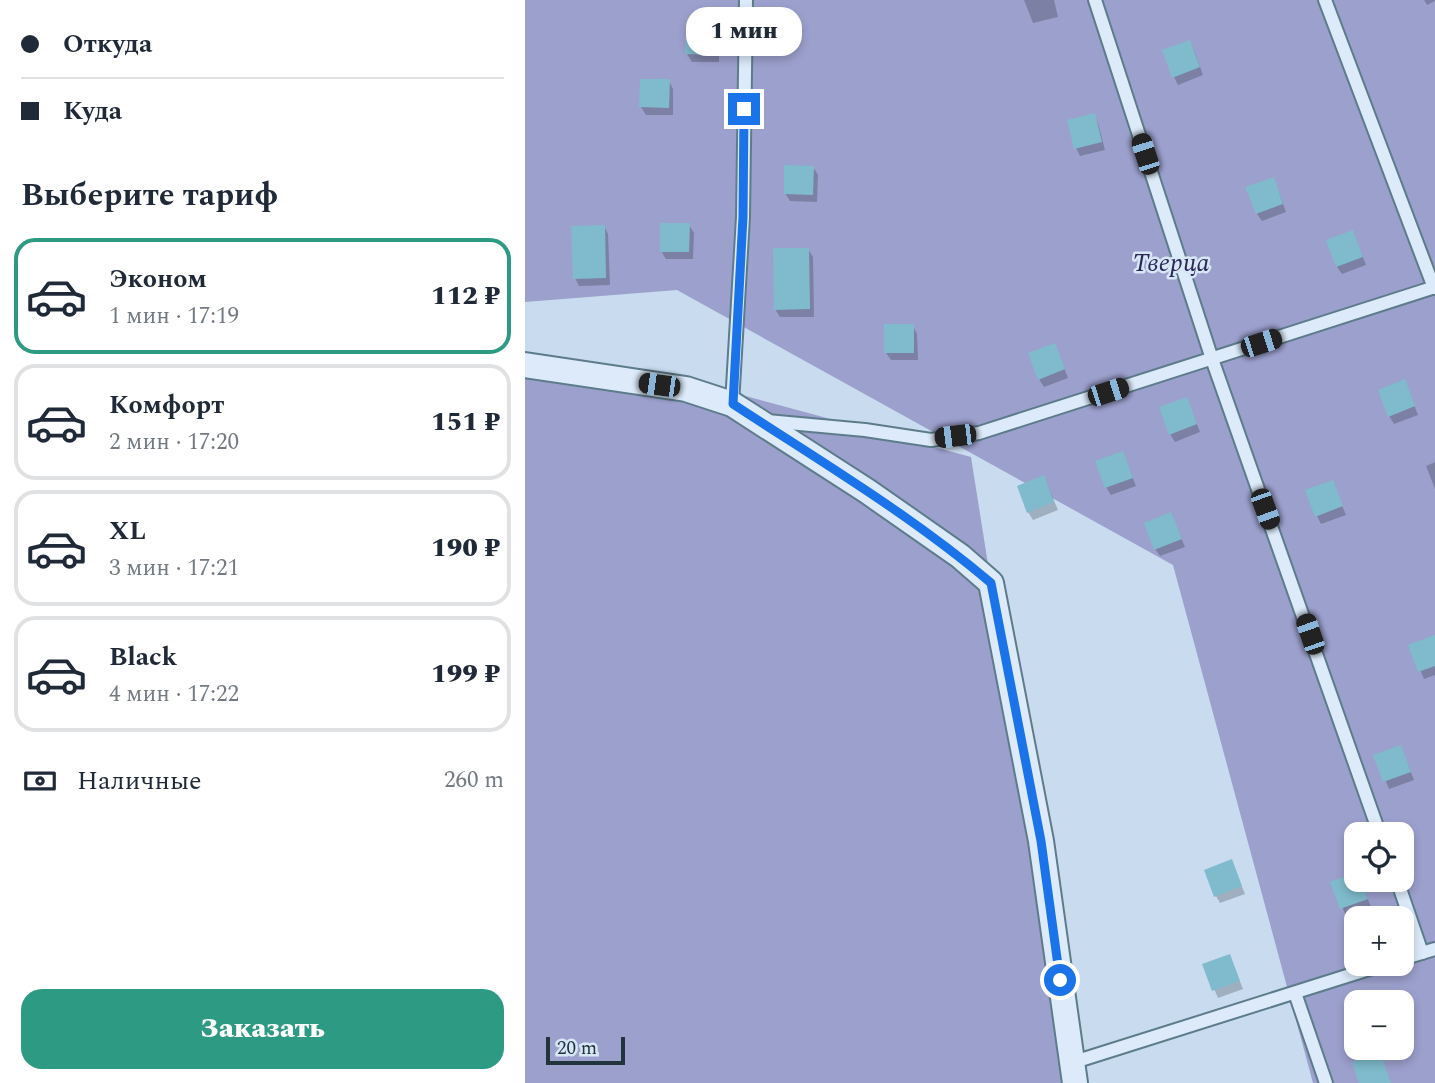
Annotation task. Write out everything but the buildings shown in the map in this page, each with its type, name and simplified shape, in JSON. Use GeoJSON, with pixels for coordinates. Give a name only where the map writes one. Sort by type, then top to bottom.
{"type":"FeatureCollection","features":[{"type":"Feature","properties":{"kind":"street"},"geometry":{"type":"LineString","coordinates":[[525,365],[686,389],[733,404],[867,491],[960,556],[991,583],[1041,841],[1073,1073]]}},
{"type":"Feature","properties":{"kind":"lane"},"geometry":{"type":"LineString","coordinates":[[733,404],[743,217],[746,0]]}},
{"type":"Feature","properties":{"kind":"lane"},"geometry":{"type":"LineString","coordinates":[[1095,0],[1212,359],[1375,822]]}},
{"type":"Feature","properties":{"kind":"lane"},"geometry":{"type":"LineString","coordinates":[[757,420],[931,439],[979,433],[1434,288],[1325,0]]}},
{"type":"Feature","properties":{"kind":"lane"},"geometry":{"type":"LineString","coordinates":[[1402,892],[1429,951]]}},
{"type":"Feature","properties":{"kind":"lane"},"geometry":{"type":"LineString","coordinates":[[1073,1073],[1348,976]]}},
{"type":"Feature","properties":{"kind":"lane"},"geometry":{"type":"LineString","coordinates":[[1295,993],[1327,1083]]}},
{"type":"Feature","properties":{"kind":"green space","name":"Тверца"},"geometry":{"type":"Polygon","coordinates":[[[525,0],[1435,0],[1435,1083],[1313,1083],[1173,565],[677,290],[525,302],[525,0]]]}},
{"type":"Feature","properties":{"kind":"green space"},"geometry":{"type":"Polygon","coordinates":[[[525,368],[660,373],[971,457],[1043,911],[1078,1083],[525,1083],[525,368]]]}},
{"type":"Feature","properties":{"kind":"route"},"geometry":{"type":"LineString","coordinates":[[744,109],[743,217],[733,404],[867,491],[960,556],[991,583],[1041,841],[1060,980]]}}]}
